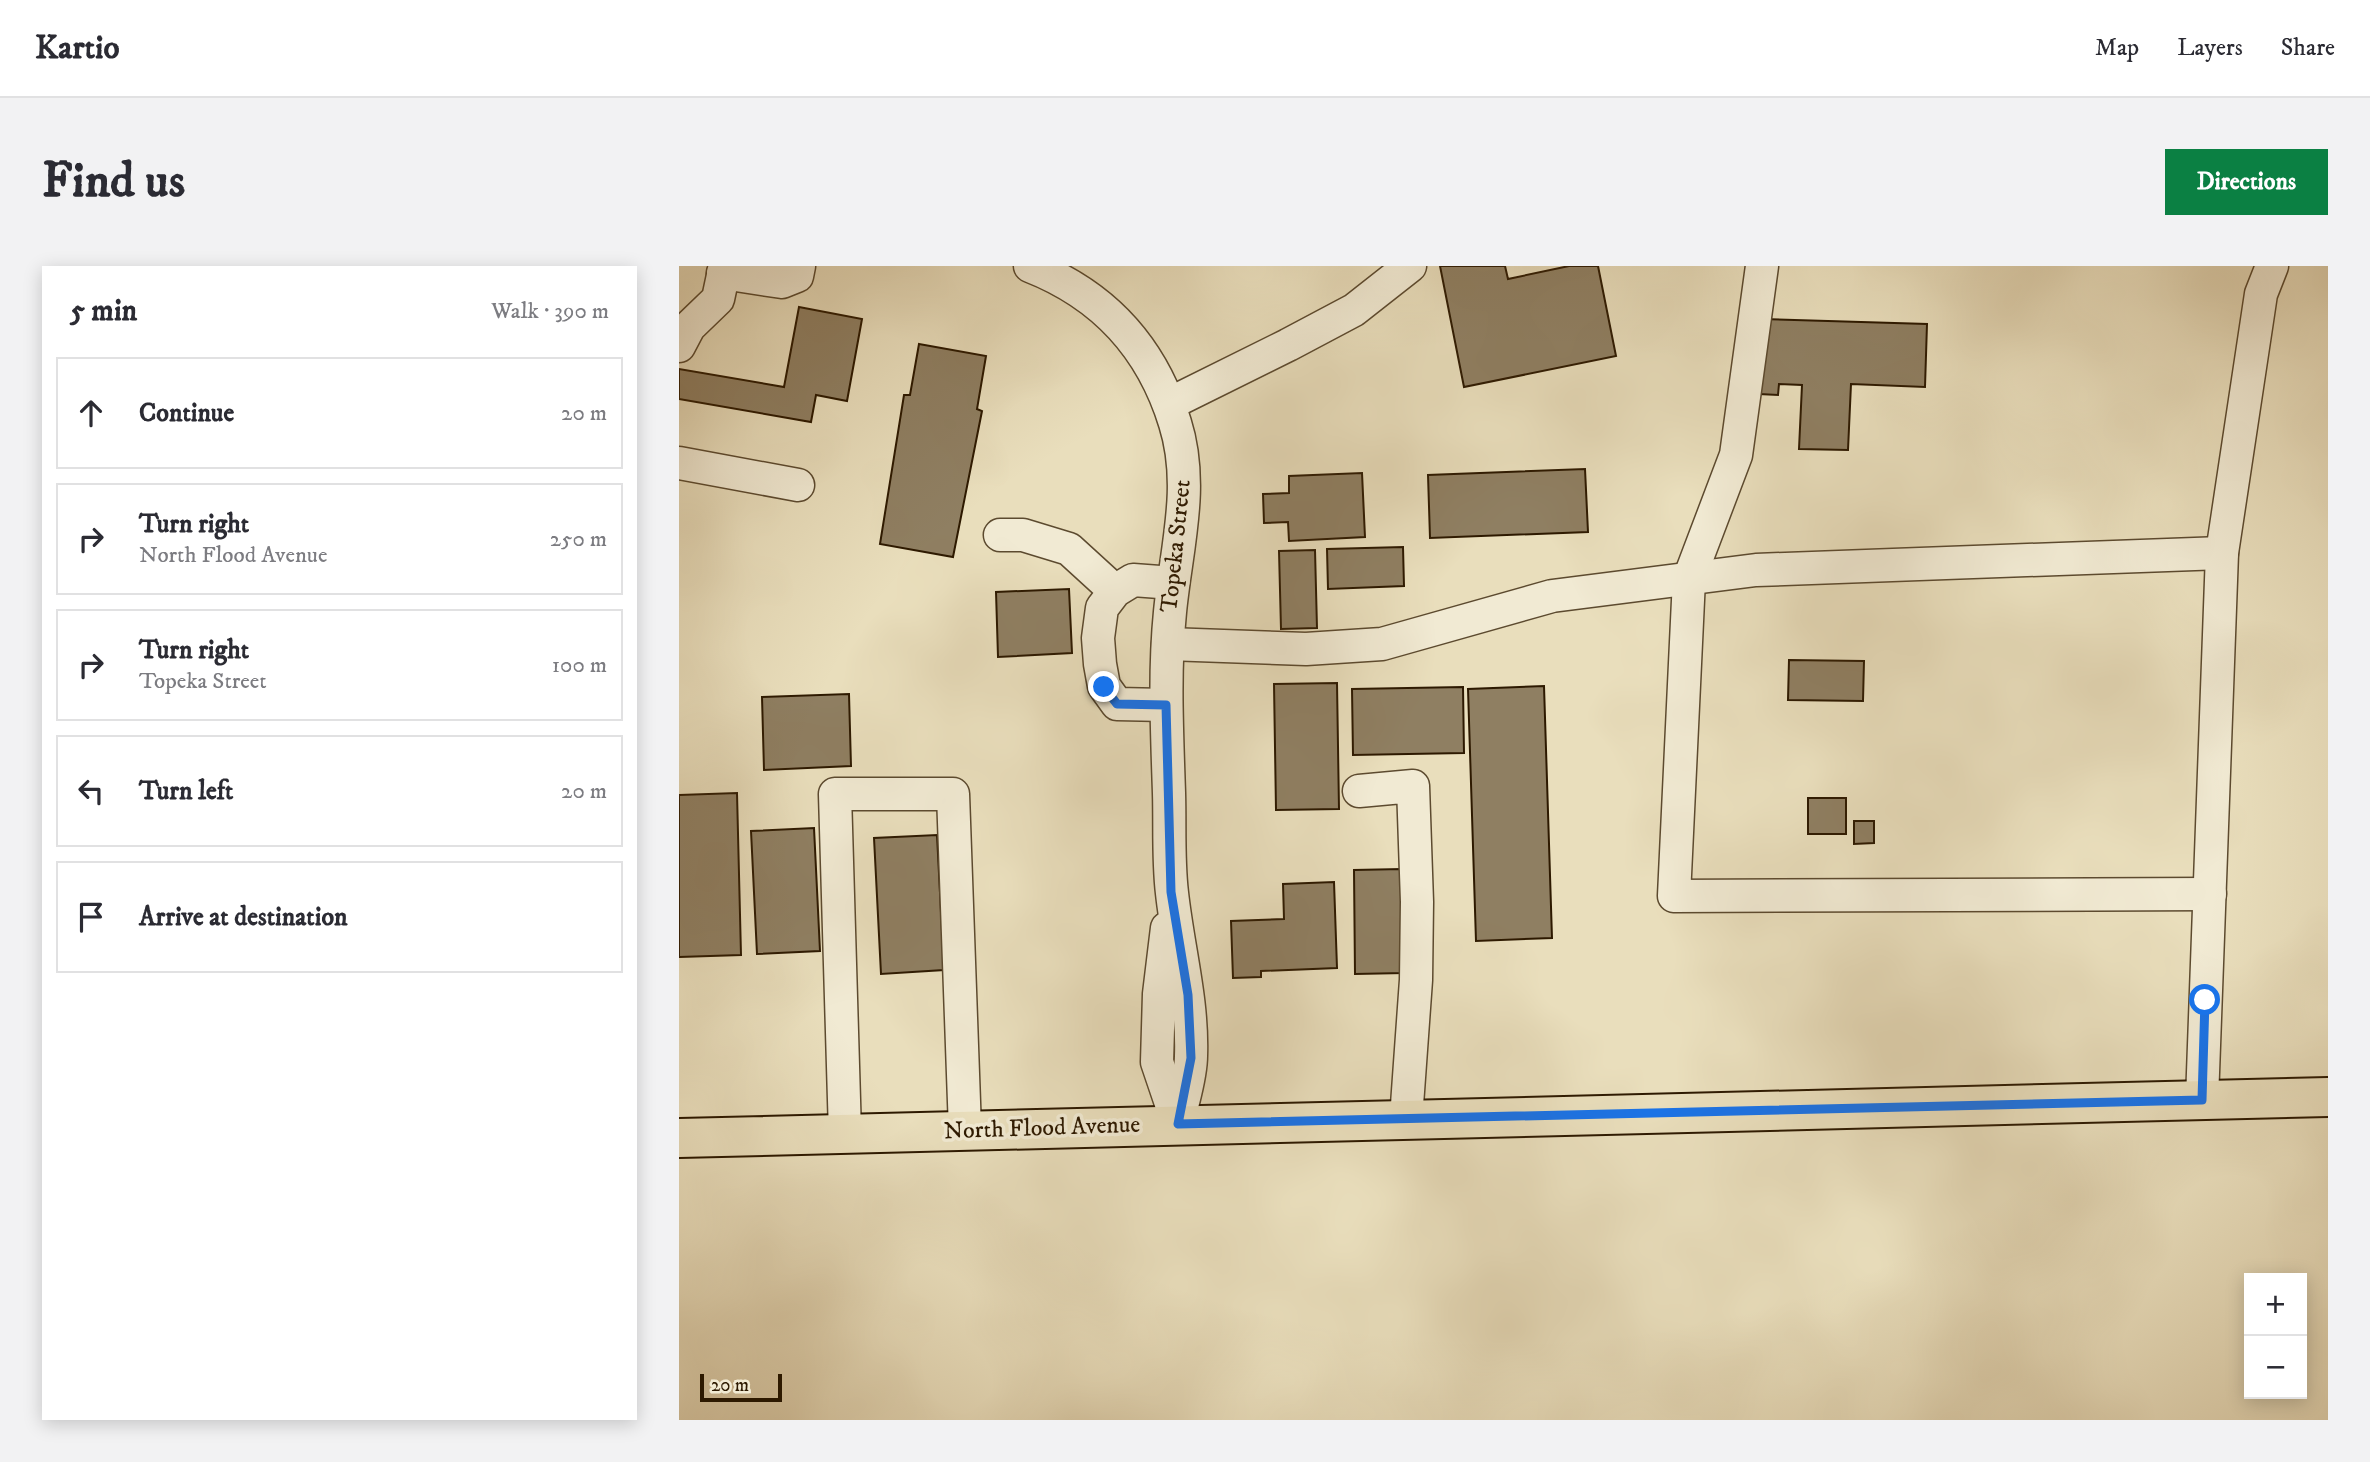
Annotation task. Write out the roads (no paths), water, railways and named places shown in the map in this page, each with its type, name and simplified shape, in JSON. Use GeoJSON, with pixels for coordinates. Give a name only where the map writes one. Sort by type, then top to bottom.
{"type":"FeatureCollection","features":[{"type":"Feature","properties":{"kind":"main road","name":"North Flood Avenue"},"geometry":{"type":"LineString","coordinates":[[679,1138],[2328,1097]]}},
{"type":"Feature","properties":{"kind":"street"},"geometry":{"type":"LineString","coordinates":[[679,346],[689,327],[718,299],[724,269],[782,282],[797,276],[799,266]]}},
{"type":"Feature","properties":{"kind":"street","name":"Topeka Street"},"geometry":{"type":"LineString","coordinates":[[1030,266],[1077,289],[1127,331],[1145,356],[1163,389],[1176,426],[1184,463],[1183,523],[1173,583],[1168,644],[1166,705],[1171,892],[1159,994],[1157,1062],[1178,1124]]}},
{"type":"Feature","properties":{"kind":"street"},"geometry":{"type":"LineString","coordinates":[[1169,404],[1354,310],[1410,266]]}},
{"type":"Feature","properties":{"kind":"street"},"geometry":{"type":"LineString","coordinates":[[1762,266],[1736,455],[1689,579],[1674,896],[2210,894]]}},
{"type":"Feature","properties":{"kind":"street"},"geometry":{"type":"LineString","coordinates":[[2202,1100],[2223,553],[2261,295],[2272,266]]}},
{"type":"Feature","properties":{"kind":"street"},"geometry":{"type":"LineString","coordinates":[[679,463],[798,485]]}},
{"type":"Feature","properties":{"kind":"street"},"geometry":{"type":"LineString","coordinates":[[1000,535],[1023,535],[1069,549],[1115,591]]}},
{"type":"Feature","properties":{"kind":"street"},"geometry":{"type":"LineString","coordinates":[[1168,644],[1306,649],[1382,644],[1552,596],[1756,570],[2223,553]]}},
{"type":"Feature","properties":{"kind":"street"},"geometry":{"type":"LineString","coordinates":[[1166,705],[1117,704],[1104,687],[1098,638],[1103,608],[1115,591],[1133,580],[1173,583]]}},
{"type":"Feature","properties":{"kind":"street"},"geometry":{"type":"LineString","coordinates":[[1359,791],[1413,786],[1417,902],[1416,980],[1406,1119]]}},
{"type":"Feature","properties":{"kind":"street"},"geometry":{"type":"LineString","coordinates":[[845,1134],[835,794],[953,794],[965,1130]]}}]}
